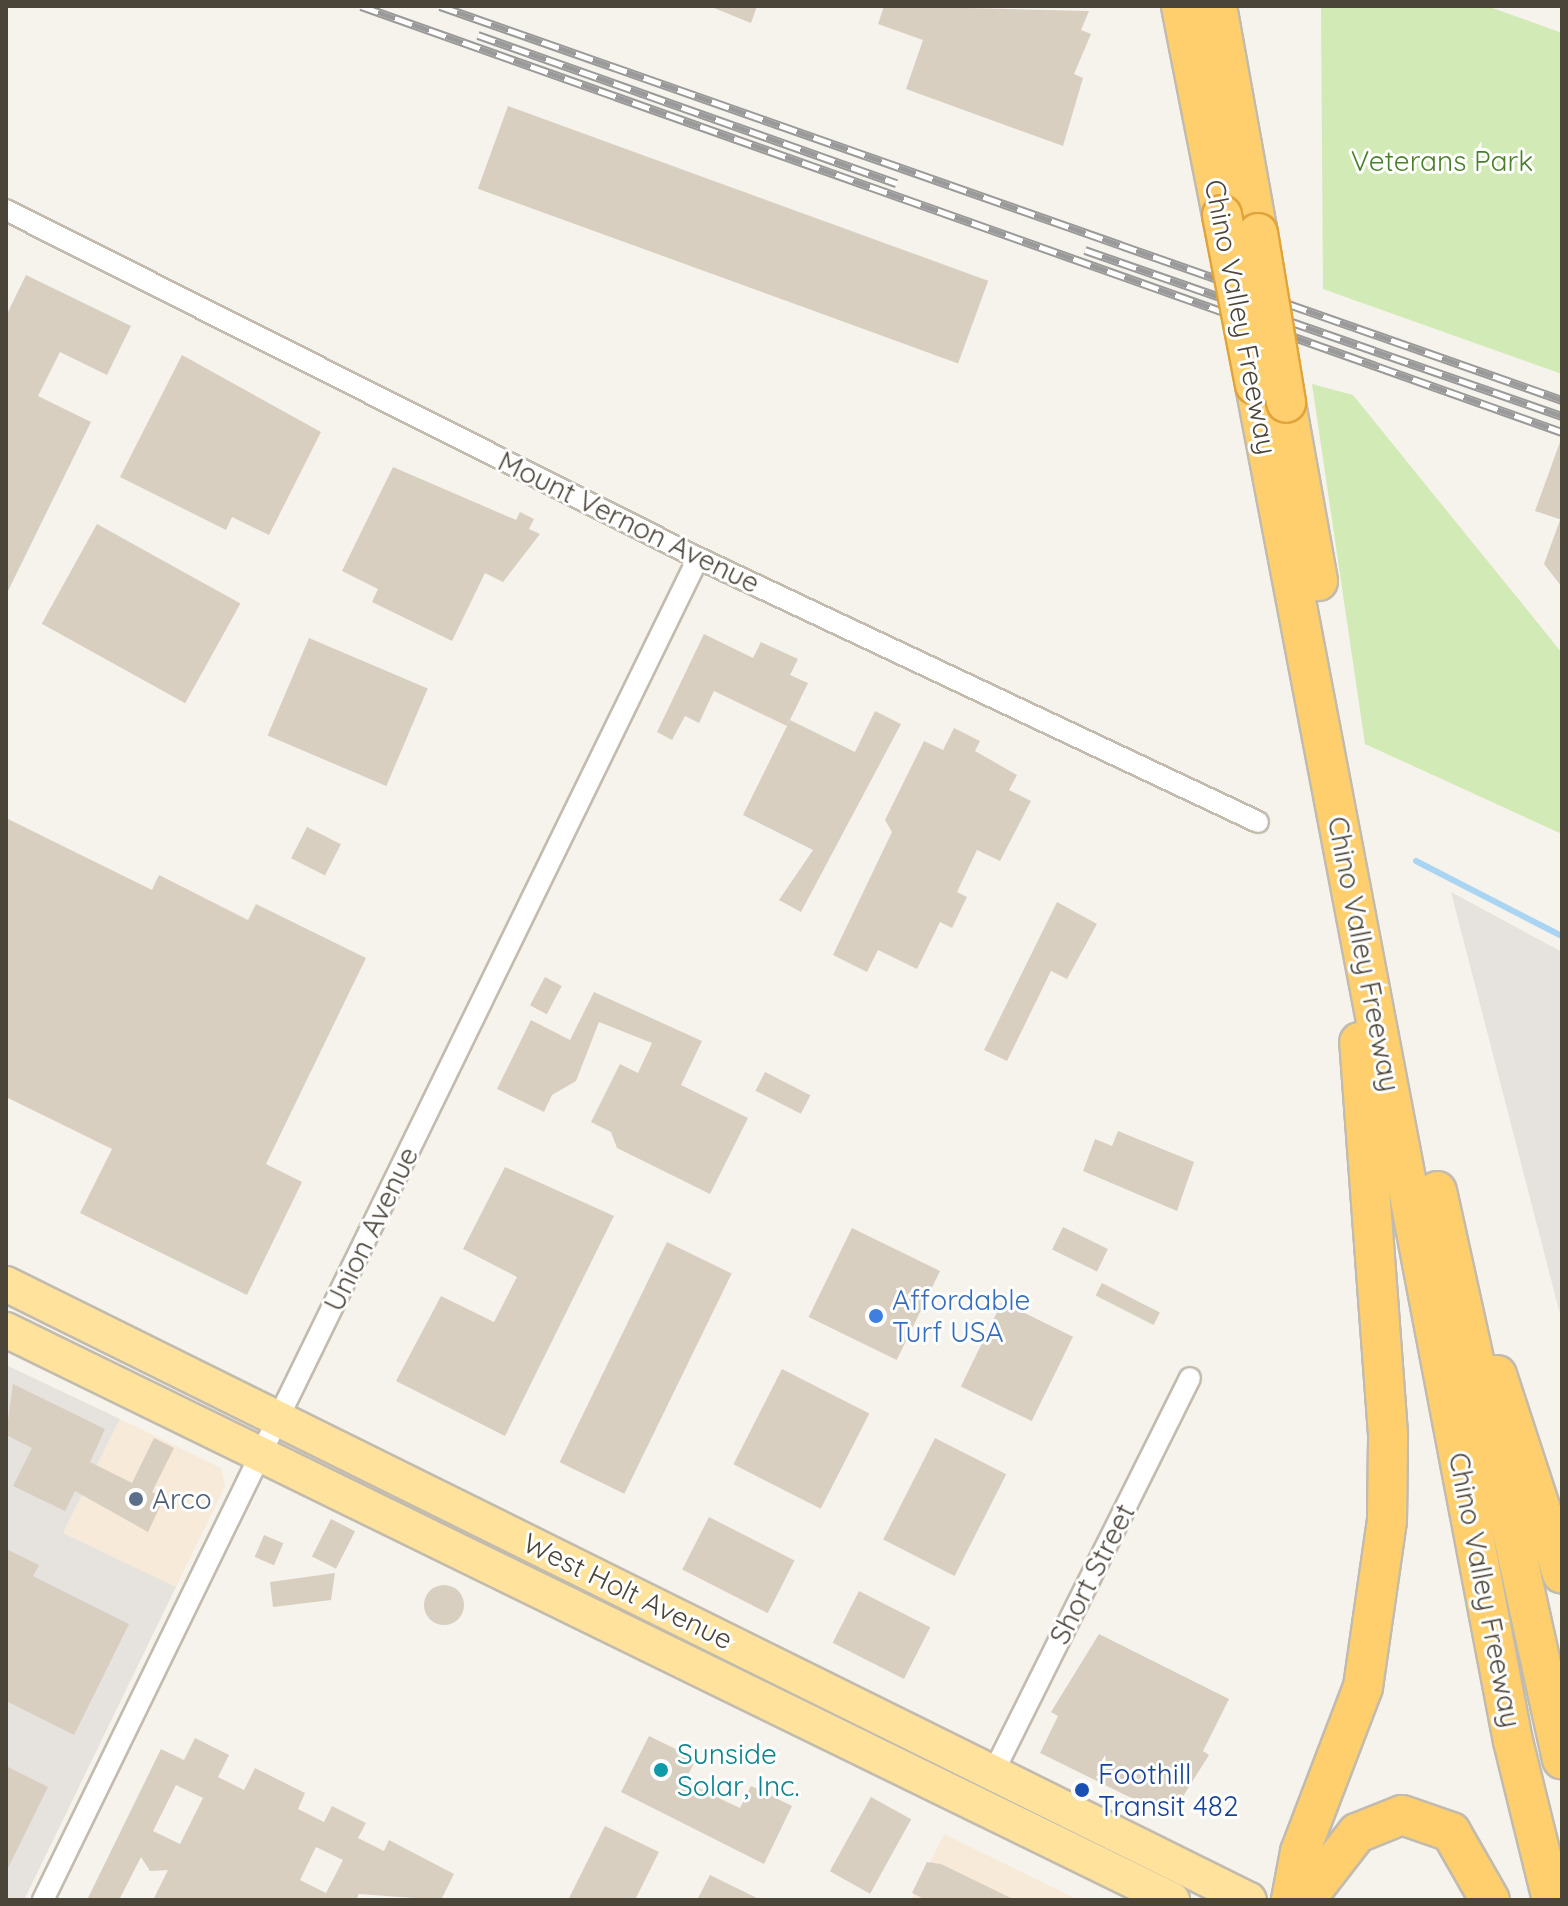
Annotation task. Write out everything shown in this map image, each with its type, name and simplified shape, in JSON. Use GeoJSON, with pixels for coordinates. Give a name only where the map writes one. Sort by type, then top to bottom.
{"type":"FeatureCollection","features":[{"type":"Feature","properties":{"kind":"highway","name":"Chino Valley Freeway"},"geometry":{"type":"LineString","coordinates":[[1181,6],[1237,205],[1258,233],[1271,394]]}},
{"type":"Feature","properties":{"kind":"highway","name":"Chino Valley Freeway"},"geometry":{"type":"LineString","coordinates":[[1217,6],[1237,205],[1513,1741],[1552,1900]]}},
{"type":"Feature","properties":{"kind":"highway"},"geometry":{"type":"LineString","coordinates":[[1237,205],[1255,138],[1243,6]]}},
{"type":"Feature","properties":{"kind":"highway","name":"Chino Valley Freeway"},"geometry":{"type":"LineString","coordinates":[[1361,899],[1434,1178],[1511,1550],[1562,1759]]}},
{"type":"Feature","properties":{"kind":"highway"},"geometry":{"type":"LineString","coordinates":[[1291,1900],[1300,1852],[1363,1687],[1387,1521],[1361,899]]}},
{"type":"Feature","properties":{"kind":"highway"},"geometry":{"type":"LineString","coordinates":[[1434,1178],[1562,1574]]}},
{"type":"Feature","properties":{"kind":"highway"},"geometry":{"type":"LineString","coordinates":[[1511,1550],[1562,1680]]}},
{"type":"Feature","properties":{"kind":"highway"},"geometry":{"type":"LineString","coordinates":[[1305,1900],[1357,1833],[1402,1815],[1451,1832],[1490,1900]]}},
{"type":"Feature","properties":{"kind":"main road","name":"West Holt Avenue"},"geometry":{"type":"LineString","coordinates":[[6,1284],[1249,1900]]}},
{"type":"Feature","properties":{"kind":"main road","name":"West Holt Avenue"},"geometry":{"type":"LineString","coordinates":[[6,1330],[1172,1900]]}},
{"type":"Feature","properties":{"kind":"main road"},"geometry":{"type":"LineString","coordinates":[[765,1702],[799,1696],[890,1742],[940,1745]]}},
{"type":"Feature","properties":{"kind":"street","name":"Mount Vernon Avenue"},"geometry":{"type":"LineString","coordinates":[[6,210],[698,558],[1258,822]]}},
{"type":"Feature","properties":{"kind":"street","name":"Union Avenue"},"geometry":{"type":"LineString","coordinates":[[43,1900],[698,558]]}},
{"type":"Feature","properties":{"kind":"street","name":"Short Street"},"geometry":{"type":"LineString","coordinates":[[994,1771],[1190,1378]]}},
{"type":"Feature","properties":{"kind":"shaded area"},"geometry":{"type":"Polygon","coordinates":[[[1451,892],[1562,952],[1562,1322],[1451,892]]]}},
{"type":"Feature","properties":{"kind":"shaded area"},"geometry":{"type":"Polygon","coordinates":[[[6,1365],[120,1419],[63,1533],[176,1587],[24,1900],[6,1900],[6,1365]]]}},
{"type":"Feature","properties":{"kind":"shaded area"},"geometry":{"type":"Polygon","coordinates":[[[120,1419],[221,1468],[225,1486],[176,1587],[63,1533],[120,1419]]]}},
{"type":"Feature","properties":{"kind":"shaded area"},"geometry":{"type":"Polygon","coordinates":[[[944,1834],[1079,1900],[911,1900],[944,1834]]]}},
{"type":"Feature","properties":{"kind":"green space","name":"Veterans Park"},"geometry":{"type":"Polygon","coordinates":[[[1321,6],[1487,6],[1562,33],[1562,374],[1323,289],[1321,6]]]}},
{"type":"Feature","properties":{"kind":"green space"},"geometry":{"type":"Polygon","coordinates":[[[1312,384],[1353,395],[1562,653],[1562,834],[1365,744],[1312,384]]]}},
{"type":"Feature","properties":{"kind":"building"},"geometry":{"type":"Polygon","coordinates":[[[709,6],[757,6],[751,23],[709,6]]]}},
{"type":"Feature","properties":{"kind":"building"},"geometry":{"type":"Polygon","coordinates":[[[884,6],[1089,11],[1081,30],[1091,34],[1074,74],[1083,78],[1063,146],[906,89],[923,40],[878,24],[884,6]]]}},
{"type":"Feature","properties":{"kind":"building"},"geometry":{"type":"Polygon","coordinates":[[[508,106],[988,281],[958,363],[478,189],[508,106]]]}},
{"type":"Feature","properties":{"kind":"building"},"geometry":{"type":"Polygon","coordinates":[[[26,275],[131,326],[107,375],[60,352],[38,396],[91,422],[6,595],[6,316],[26,275]]]}},
{"type":"Feature","properties":{"kind":"building"},"geometry":{"type":"Polygon","coordinates":[[[182,355],[321,432],[269,535],[232,517],[226,530],[120,477],[182,355]]]}},
{"type":"Feature","properties":{"kind":"building"},"geometry":{"type":"Polygon","coordinates":[[[1562,442],[1562,520],[1535,511],[1562,442]]]}},
{"type":"Feature","properties":{"kind":"building"},"geometry":{"type":"Polygon","coordinates":[[[393,467],[516,520],[520,512],[534,519],[529,529],[540,534],[503,582],[485,573],[452,641],[372,602],[378,589],[342,571],[393,467]]]}},
{"type":"Feature","properties":{"kind":"building"},"geometry":{"type":"Polygon","coordinates":[[[1562,520],[1562,587],[1544,564],[1562,520]]]}},
{"type":"Feature","properties":{"kind":"building"},"geometry":{"type":"Polygon","coordinates":[[[97,524],[240,604],[185,703],[42,624],[97,524]]]}},
{"type":"Feature","properties":{"kind":"building"},"geometry":{"type":"Polygon","coordinates":[[[704,634],[753,658],[761,642],[798,659],[790,675],[808,683],[787,726],[714,691],[699,723],[685,716],[672,740],[657,732],[704,634]]]}},
{"type":"Feature","properties":{"kind":"building"},"geometry":{"type":"Polygon","coordinates":[[[309,638],[428,688],[386,786],[268,736],[309,638]]]}},
{"type":"Feature","properties":{"kind":"building"},"geometry":{"type":"Polygon","coordinates":[[[875,711],[901,724],[801,912],[779,900],[813,850],[743,815],[790,720],[855,752],[875,711]]]}},
{"type":"Feature","properties":{"kind":"building"},"geometry":{"type":"Polygon","coordinates":[[[954,728],[980,741],[975,751],[1017,775],[1009,790],[1031,801],[1000,861],[977,850],[957,892],[967,897],[952,928],[940,922],[917,969],[878,950],[867,972],[833,955],[892,832],[885,820],[924,741],[943,750],[954,728]]]}},
{"type":"Feature","properties":{"kind":"building"},"geometry":{"type":"Polygon","coordinates":[[[6,818],[152,890],[159,875],[248,920],[256,904],[366,958],[266,1164],[302,1182],[247,1295],[80,1213],[112,1149],[6,1097],[6,818]]]}},
{"type":"Feature","properties":{"kind":"building"},"geometry":{"type":"Polygon","coordinates":[[[307,827],[341,844],[325,875],[291,858],[307,827]]]}},
{"type":"Feature","properties":{"kind":"building"},"geometry":{"type":"Polygon","coordinates":[[[1057,902],[1097,924],[1067,979],[1051,971],[1007,1061],[984,1050],[1057,902]]]}},
{"type":"Feature","properties":{"kind":"building"},"geometry":{"type":"Polygon","coordinates":[[[545,977],[562,986],[547,1014],[530,1005],[545,977]]]}},
{"type":"Feature","properties":{"kind":"building"},"geometry":{"type":"Polygon","coordinates":[[[594,992],[702,1041],[681,1085],[748,1118],[710,1194],[617,1148],[611,1132],[591,1122],[620,1064],[638,1073],[652,1043],[599,1022],[576,1081],[552,1095],[544,1112],[497,1089],[531,1020],[570,1040],[594,992]]]}},
{"type":"Feature","properties":{"kind":"building"},"geometry":{"type":"Polygon","coordinates":[[[765,1072],[810,1095],[801,1114],[755,1091],[765,1072]]]}},
{"type":"Feature","properties":{"kind":"building"},"geometry":{"type":"Polygon","coordinates":[[[1118,1131],[1194,1162],[1177,1211],[1083,1171],[1095,1139],[1112,1146],[1118,1131]]]}},
{"type":"Feature","properties":{"kind":"building"},"geometry":{"type":"Polygon","coordinates":[[[505,1167],[614,1216],[505,1436],[396,1381],[441,1296],[494,1322],[517,1277],[463,1249],[505,1167]]]}},
{"type":"Feature","properties":{"kind":"building"},"geometry":{"type":"Polygon","coordinates":[[[1063,1227],[1108,1249],[1097,1271],[1052,1249],[1063,1227]]]}},
{"type":"Feature","properties":{"kind":"building"},"geometry":{"type":"Polygon","coordinates":[[[852,1228],[940,1271],[897,1360],[809,1317],[852,1228]]]}},
{"type":"Feature","properties":{"kind":"building"},"geometry":{"type":"Polygon","coordinates":[[[667,1242],[732,1274],[624,1494],[560,1462],[667,1242]]]}},
{"type":"Feature","properties":{"kind":"building"},"geometry":{"type":"Polygon","coordinates":[[[1102,1283],[1160,1313],[1154,1325],[1096,1295],[1102,1283]]]}},
{"type":"Feature","properties":{"kind":"building"},"geometry":{"type":"Polygon","coordinates":[[[1002,1302],[1073,1337],[1032,1421],[961,1386],[1002,1302]]]}},
{"type":"Feature","properties":{"kind":"building"},"geometry":{"type":"Polygon","coordinates":[[[782,1369],[869,1413],[821,1509],[733,1464],[782,1369]]]}},
{"type":"Feature","properties":{"kind":"building"},"geometry":{"type":"Polygon","coordinates":[[[13,1384],[105,1429],[90,1462],[132,1483],[154,1438],[174,1448],[152,1492],[164,1498],[148,1532],[75,1491],[65,1511],[13,1486],[32,1448],[6,1435],[13,1384]]]}},
{"type":"Feature","properties":{"kind":"building"},"geometry":{"type":"Polygon","coordinates":[[[935,1438],[1006,1474],[955,1576],[883,1540],[935,1438]]]}},
{"type":"Feature","properties":{"kind":"building"},"geometry":{"type":"Polygon","coordinates":[[[709,1517],[795,1561],[768,1613],[682,1570],[709,1517]]]}},
{"type":"Feature","properties":{"kind":"building"},"geometry":{"type":"Polygon","coordinates":[[[331,1519],[355,1531],[336,1569],[312,1556],[331,1519]]]}},
{"type":"Feature","properties":{"kind":"building"},"geometry":{"type":"Polygon","coordinates":[[[264,1535],[283,1543],[274,1565],[255,1557],[264,1535]]]}},
{"type":"Feature","properties":{"kind":"building"},"geometry":{"type":"Polygon","coordinates":[[[6,1549],[39,1565],[33,1576],[129,1624],[74,1735],[6,1701],[6,1549]]]}},
{"type":"Feature","properties":{"kind":"building"},"geometry":{"type":"Polygon","coordinates":[[[335,1573],[331,1600],[273,1607],[270,1582],[335,1573]]]}},
{"type":"Feature","properties":{"kind":"building"},"geometry":{"type":"Polygon","coordinates":[[[444,1585],[458,1591],[464,1605],[458,1619],[444,1625],[430,1619],[424,1605],[430,1591],[444,1585]]]}},
{"type":"Feature","properties":{"kind":"building"},"geometry":{"type":"Polygon","coordinates":[[[859,1591],[930,1627],[904,1679],[833,1643],[859,1591]]]}},
{"type":"Feature","properties":{"kind":"building"},"geometry":{"type":"Polygon","coordinates":[[[1099,1634],[1229,1699],[1203,1751],[1209,1755],[1170,1817],[1040,1753],[1058,1716],[1051,1712],[1099,1634]]]}},
{"type":"Feature","properties":{"kind":"building"},"geometry":{"type":"Polygon","coordinates":[[[649,1736],[696,1759],[685,1781],[727,1802],[740,1808],[751,1786],[792,1806],[764,1864],[621,1792],[649,1736]]]}},
{"type":"Feature","properties":{"kind":"building"},"geometry":{"type":"Polygon","coordinates":[[[195,1738],[229,1755],[218,1777],[244,1790],[255,1768],[305,1793],[298,1809],[324,1822],[332,1806],[366,1823],[358,1838],[384,1851],[389,1840],[454,1874],[441,1900],[359,1894],[356,1900],[153,1900],[168,1870],[150,1871],[141,1857],[119,1900],[87,1900],[161,1749],[184,1760],[195,1738]],[[176,1785],[153,1831],[180,1844],[203,1798],[176,1785]],[[316,1847],[300,1880],[326,1893],[343,1860],[316,1847]]]}},
{"type":"Feature","properties":{"kind":"building"},"geometry":{"type":"Polygon","coordinates":[[[6,1766],[48,1787],[6,1872],[6,1766]]]}},
{"type":"Feature","properties":{"kind":"building"},"geometry":{"type":"Polygon","coordinates":[[[871,1797],[911,1819],[870,1894],[830,1871],[871,1797]]]}},
{"type":"Feature","properties":{"kind":"building"},"geometry":{"type":"Polygon","coordinates":[[[605,1826],[659,1852],[635,1900],[568,1900],[605,1826]]]}},
{"type":"Feature","properties":{"kind":"building"},"geometry":{"type":"Polygon","coordinates":[[[927,1862],[941,1864],[1015,1900],[926,1900],[912,1893],[927,1862]]]}},
{"type":"Feature","properties":{"kind":"building"},"geometry":{"type":"Polygon","coordinates":[[[710,1875],[761,1900],[697,1900],[710,1875]]]}},
{"type":"Feature","properties":{"kind":"waterway"},"geometry":{"type":"LineString","coordinates":[[1416,861],[1562,936]]}},
{"type":"Feature","properties":{"kind":"railway"},"geometry":{"type":"LineString","coordinates":[[361,6],[1562,432]]}},
{"type":"Feature","properties":{"kind":"railway"},"geometry":{"type":"LineString","coordinates":[[440,6],[1562,400]]}},
{"type":"Feature","properties":{"kind":"railway"},"geometry":{"type":"LineString","coordinates":[[478,35],[897,183]]}},
{"type":"Feature","properties":{"kind":"railway"},"geometry":{"type":"LineString","coordinates":[[1085,250],[1562,416]]}},
{"type":"Feature","properties":{"kind":"place","name":"Affordable Turf USA"},"geometry":{"type":"Point","coordinates":[876,1316]}},
{"type":"Feature","properties":{"kind":"place","name":"Arco"},"geometry":{"type":"Point","coordinates":[136,1499]}},
{"type":"Feature","properties":{"kind":"place","name":"Sunside Solar, Inc."},"geometry":{"type":"Point","coordinates":[661,1770]}},
{"type":"Feature","properties":{"kind":"place","name":"Foothill Transit 482"},"geometry":{"type":"Point","coordinates":[1082,1790]}}]}
